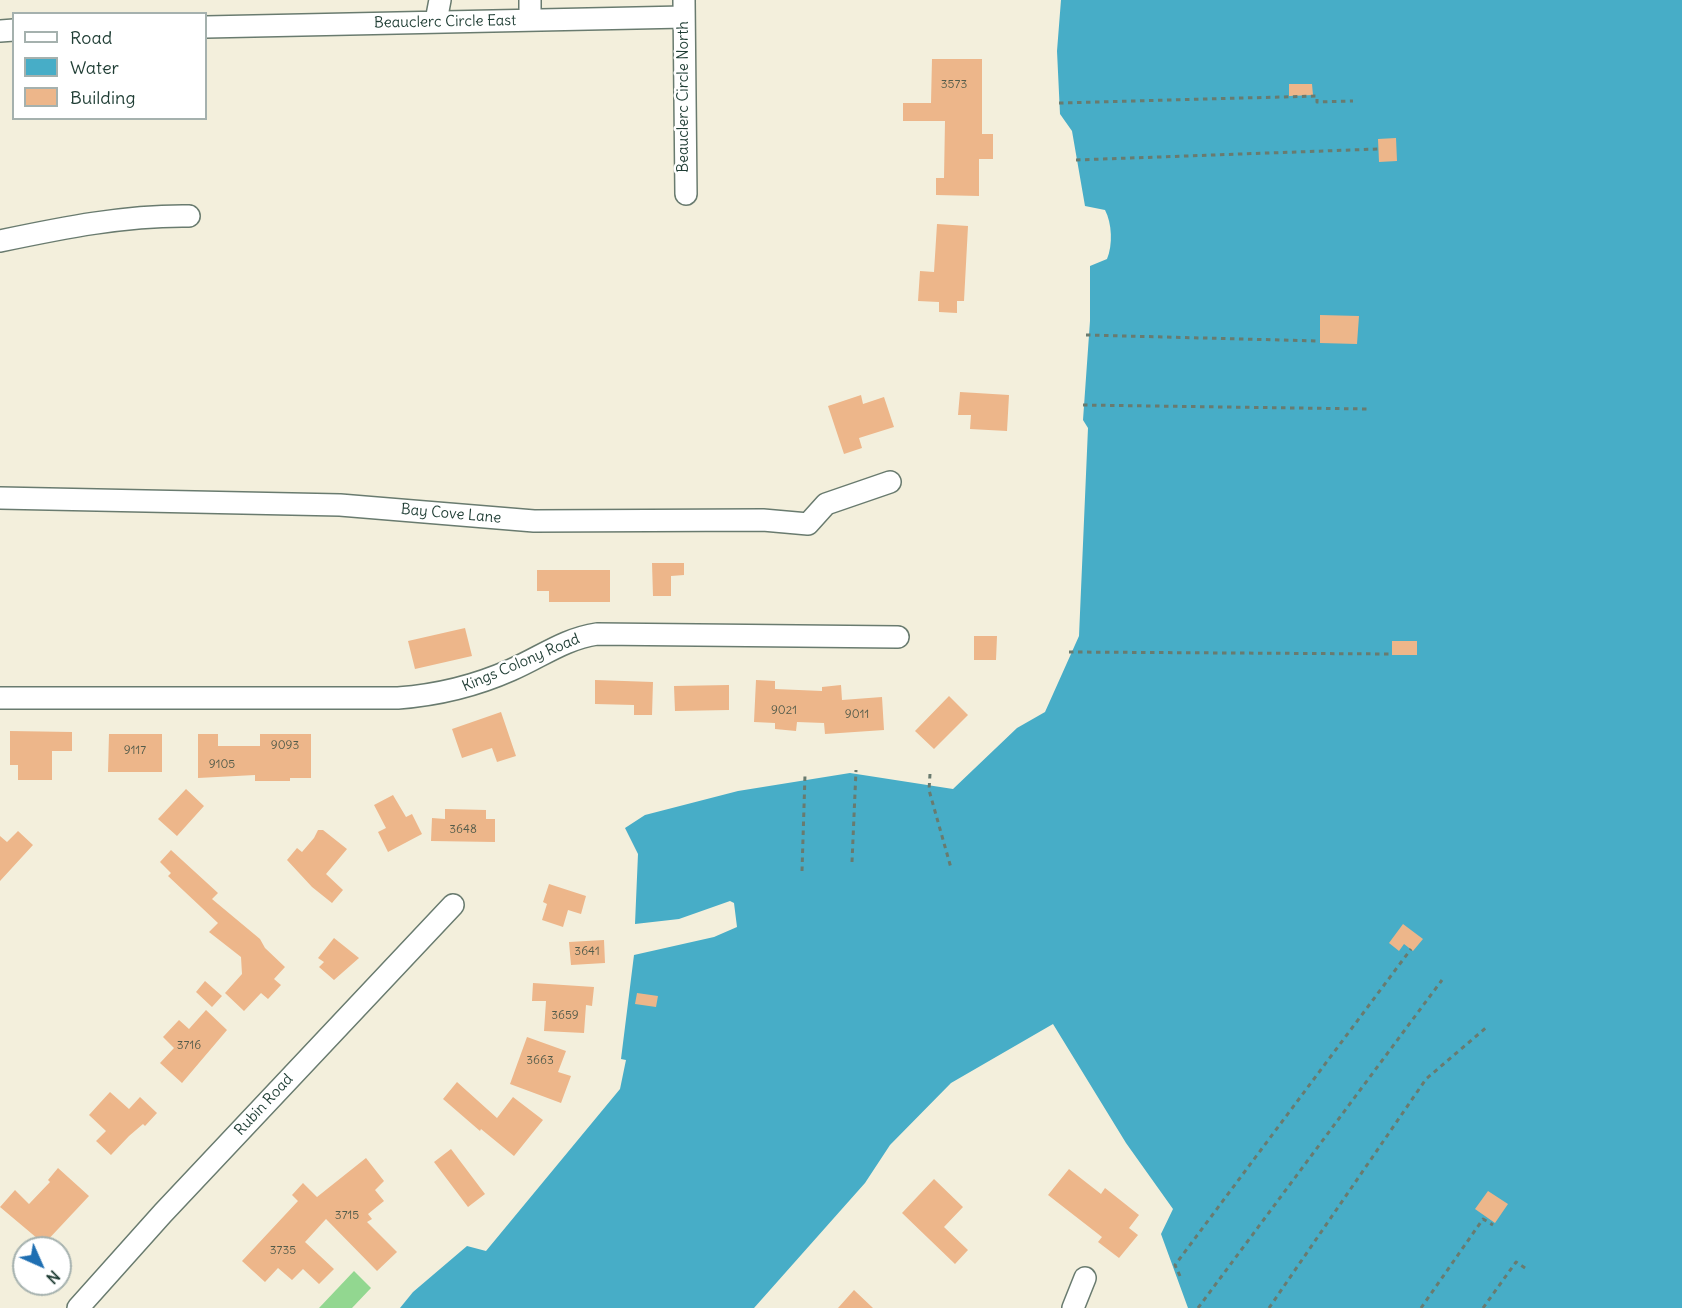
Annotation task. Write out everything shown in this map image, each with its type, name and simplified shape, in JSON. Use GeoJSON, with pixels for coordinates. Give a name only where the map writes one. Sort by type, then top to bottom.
{"type":"FeatureCollection","features":[{"type":"Feature","properties":{"kind":"street"},"geometry":{"type":"LineString","coordinates":[[436,21],[440,0]]}},
{"type":"Feature","properties":{"kind":"street","name":"Beauclerc Circle East"},"geometry":{"type":"LineString","coordinates":[[207,27],[436,21],[530,10],[684,8]]}},
{"type":"Feature","properties":{"kind":"street","name":"Beauclerc Circle North"},"geometry":{"type":"LineString","coordinates":[[684,8],[686,194]]}},
{"type":"Feature","properties":{"kind":"street"},"geometry":{"type":"LineString","coordinates":[[0,241],[44,230],[134,217],[189,216]]}},
{"type":"Feature","properties":{"kind":"street","name":"Bay Cove Lane"},"geometry":{"type":"LineString","coordinates":[[0,498],[340,505],[534,521],[764,520],[808,524],[826,504],[890,482]]}},
{"type":"Feature","properties":{"kind":"street","name":"Kings Colony Road"},"geometry":{"type":"LineString","coordinates":[[0,698],[398,698],[471,686],[511,670],[559,644],[597,634],[898,637]]}},
{"type":"Feature","properties":{"kind":"street","name":"Rubin Road"},"geometry":{"type":"LineString","coordinates":[[78,1308],[163,1213],[453,904]]}},
{"type":"Feature","properties":{"kind":"street"},"geometry":{"type":"LineString","coordinates":[[1073,1308],[1085,1278]]}},
{"type":"Feature","properties":{"kind":"path"},"geometry":{"type":"LineString","coordinates":[[1059,103],[1317,96],[1317,102],[1353,100]]}},
{"type":"Feature","properties":{"kind":"path"},"geometry":{"type":"LineString","coordinates":[[1076,160],[1378,150]]}},
{"type":"Feature","properties":{"kind":"path"},"geometry":{"type":"LineString","coordinates":[[1086,335],[1320,341]]}},
{"type":"Feature","properties":{"kind":"path"},"geometry":{"type":"LineString","coordinates":[[1083,405],[1370,409]]}},
{"type":"Feature","properties":{"kind":"path"},"geometry":{"type":"LineString","coordinates":[[1069,652],[1392,654]]}},
{"type":"Feature","properties":{"kind":"path"},"geometry":{"type":"LineString","coordinates":[[852,862],[856,770]]}},
{"type":"Feature","properties":{"kind":"path"},"geometry":{"type":"LineString","coordinates":[[930,774],[929,790],[951,868]]}},
{"type":"Feature","properties":{"kind":"path"},"geometry":{"type":"LineString","coordinates":[[802,871],[805,775]]}},
{"type":"Feature","properties":{"kind":"path"},"geometry":{"type":"LineString","coordinates":[[1180,1276],[1175,1265],[1411,949]]}},
{"type":"Feature","properties":{"kind":"path"},"geometry":{"type":"LineString","coordinates":[[1198,1308],[1442,980]]}},
{"type":"Feature","properties":{"kind":"path"},"geometry":{"type":"LineString","coordinates":[[1269,1308],[1426,1079],[1488,1026]]}},
{"type":"Feature","properties":{"kind":"path"},"geometry":{"type":"LineString","coordinates":[[1421,1308],[1483,1219],[1492,1225]]}},
{"type":"Feature","properties":{"kind":"path"},"geometry":{"type":"LineString","coordinates":[[1483,1308],[1516,1262],[1528,1270]]}},
{"type":"Feature","properties":{"kind":"green space"},"geometry":{"type":"Polygon","coordinates":[[[354,1271],[371,1288],[352,1308],[319,1308],[354,1271]]]}},
{"type":"Feature","properties":{"kind":"water"},"geometry":{"type":"Polygon","coordinates":[[[1061,0],[1682,0],[1682,1308],[1188,1308],[1161,1234],[1173,1209],[1126,1143],[1053,1024],[951,1083],[890,1145],[865,1183],[754,1308],[400,1308],[413,1292],[467,1246],[486,1251],[620,1089],[626,1060],[621,1059],[634,955],[714,937],[737,927],[734,903],[730,901],[679,919],[635,924],[638,854],[625,828],[645,815],[738,791],[850,773],[953,789],[1017,728],[1045,712],[1079,636],[1088,428],[1083,420],[1090,321],[1090,266],[1107,259],[1111,241],[1109,221],[1105,210],[1085,206],[1072,131],[1060,114],[1057,51],[1061,0]]]}},
{"type":"Feature","properties":{"kind":"building"},"geometry":{"type":"Polygon","coordinates":[[[932,59],[982,59],[982,134],[993,134],[993,159],[979,159],[979,196],[936,195],[936,178],[944,178],[945,121],[903,121],[903,103],[931,103],[932,59]]]}},
{"type":"Feature","properties":{"kind":"building"},"geometry":{"type":"Polygon","coordinates":[[[1289,84],[1312,84],[1313,95],[1289,96],[1289,84]]]}},
{"type":"Feature","properties":{"kind":"building"},"geometry":{"type":"Polygon","coordinates":[[[1396,138],[1397,161],[1379,162],[1378,139],[1396,138]]]}},
{"type":"Feature","properties":{"kind":"building"},"geometry":{"type":"Polygon","coordinates":[[[937,224],[968,226],[964,301],[957,301],[957,313],[939,312],[939,302],[918,301],[920,271],[934,272],[937,224]]]}},
{"type":"Feature","properties":{"kind":"building"},"geometry":{"type":"Polygon","coordinates":[[[1320,315],[1359,316],[1357,344],[1320,343],[1320,315]]]}},
{"type":"Feature","properties":{"kind":"building"},"geometry":{"type":"Polygon","coordinates":[[[960,392],[1009,395],[1007,431],[970,429],[971,415],[958,415],[960,392]]]}},
{"type":"Feature","properties":{"kind":"building"},"geometry":{"type":"Polygon","coordinates":[[[861,395],[863,404],[884,397],[894,427],[859,438],[862,448],[844,454],[828,406],[861,395]]]}},
{"type":"Feature","properties":{"kind":"building"},"geometry":{"type":"Polygon","coordinates":[[[652,563],[684,563],[684,575],[671,576],[671,596],[653,596],[652,563]]]}},
{"type":"Feature","properties":{"kind":"building"},"geometry":{"type":"Polygon","coordinates":[[[537,570],[610,570],[610,602],[549,602],[549,591],[537,591],[537,570]]]}},
{"type":"Feature","properties":{"kind":"building"},"geometry":{"type":"Polygon","coordinates":[[[465,628],[472,656],[415,669],[408,641],[465,628]]]}},
{"type":"Feature","properties":{"kind":"building"},"geometry":{"type":"Polygon","coordinates":[[[974,636],[997,636],[996,660],[974,660],[974,636]]]}},
{"type":"Feature","properties":{"kind":"building"},"geometry":{"type":"Polygon","coordinates":[[[1392,641],[1417,641],[1417,655],[1392,655],[1392,641]]]}},
{"type":"Feature","properties":{"kind":"building"},"geometry":{"type":"Polygon","coordinates":[[[595,680],[653,682],[652,715],[634,715],[634,705],[595,704],[595,680]]]}},
{"type":"Feature","properties":{"kind":"building"},"geometry":{"type":"Polygon","coordinates":[[[756,680],[775,681],[775,689],[822,691],[822,687],[841,685],[842,700],[882,697],[884,730],[825,734],[824,723],[797,722],[796,731],[775,729],[775,723],[754,722],[756,680]]]}},
{"type":"Feature","properties":{"kind":"building"},"geometry":{"type":"Polygon","coordinates":[[[729,685],[729,710],[675,711],[674,686],[729,685]]]}},
{"type":"Feature","properties":{"kind":"building"},"geometry":{"type":"Polygon","coordinates":[[[949,696],[968,715],[934,749],[915,731],[949,696]]]}},
{"type":"Feature","properties":{"kind":"building"},"geometry":{"type":"Polygon","coordinates":[[[501,712],[516,756],[497,762],[492,748],[462,758],[452,729],[501,712]]]}},
{"type":"Feature","properties":{"kind":"building"},"geometry":{"type":"Polygon","coordinates":[[[10,731],[72,732],[72,751],[52,751],[52,780],[18,780],[18,765],[10,765],[10,731]]]}},
{"type":"Feature","properties":{"kind":"building"},"geometry":{"type":"Polygon","coordinates":[[[109,734],[162,734],[162,772],[108,772],[109,734]]]}},
{"type":"Feature","properties":{"kind":"building"},"geometry":{"type":"Polygon","coordinates":[[[198,734],[218,734],[218,746],[260,746],[260,734],[311,734],[311,778],[290,778],[290,781],[255,781],[255,775],[198,778],[198,734]]]}},
{"type":"Feature","properties":{"kind":"building"},"geometry":{"type":"Polygon","coordinates":[[[186,789],[204,806],[177,836],[158,819],[186,789]]]}},
{"type":"Feature","properties":{"kind":"building"},"geometry":{"type":"Polygon","coordinates":[[[393,795],[406,817],[412,814],[422,834],[388,852],[378,832],[386,828],[374,805],[393,795]]]}},
{"type":"Feature","properties":{"kind":"building"},"geometry":{"type":"Polygon","coordinates":[[[445,809],[486,810],[486,819],[495,819],[495,842],[431,841],[432,818],[445,819],[445,809]]]}},
{"type":"Feature","properties":{"kind":"building"},"geometry":{"type":"Polygon","coordinates":[[[318,830],[323,830],[347,849],[326,874],[343,890],[332,903],[312,887],[287,860],[297,848],[302,852],[318,830]]]}},
{"type":"Feature","properties":{"kind":"building"},"geometry":{"type":"Polygon","coordinates":[[[18,831],[33,845],[0,881],[0,836],[7,842],[18,831]]]}},
{"type":"Feature","properties":{"kind":"building"},"geometry":{"type":"Polygon","coordinates":[[[171,850],[218,893],[212,899],[260,939],[265,948],[285,967],[274,979],[281,985],[268,999],[261,993],[244,1011],[225,993],[242,974],[241,957],[209,932],[218,923],[168,876],[171,873],[160,862],[171,850]]]}},
{"type":"Feature","properties":{"kind":"building"},"geometry":{"type":"Polygon","coordinates":[[[549,884],[586,896],[581,914],[568,910],[563,927],[542,920],[547,904],[543,902],[549,884]]]}},
{"type":"Feature","properties":{"kind":"building"},"geometry":{"type":"Polygon","coordinates":[[[1403,924],[1423,939],[1413,951],[1404,944],[1399,951],[1389,943],[1403,924]]]}},
{"type":"Feature","properties":{"kind":"building"},"geometry":{"type":"Polygon","coordinates":[[[334,938],[359,958],[334,980],[319,967],[324,962],[318,958],[334,938]]]}},
{"type":"Feature","properties":{"kind":"building"},"geometry":{"type":"Polygon","coordinates":[[[604,940],[605,963],[571,965],[569,942],[604,940]]]}},
{"type":"Feature","properties":{"kind":"building"},"geometry":{"type":"Polygon","coordinates":[[[205,981],[222,996],[212,1007],[196,992],[205,981]]]}},
{"type":"Feature","properties":{"kind":"building"},"geometry":{"type":"Polygon","coordinates":[[[533,983],[594,987],[592,1006],[586,1005],[584,1033],[544,1031],[546,1001],[532,1001],[533,983]]]}},
{"type":"Feature","properties":{"kind":"building"},"geometry":{"type":"Polygon","coordinates":[[[637,993],[658,996],[656,1007],[635,1004],[637,993]]]}},
{"type":"Feature","properties":{"kind":"building"},"geometry":{"type":"Polygon","coordinates":[[[206,1010],[227,1030],[182,1083],[160,1063],[174,1048],[163,1037],[179,1020],[189,1029],[206,1010]]]}},
{"type":"Feature","properties":{"kind":"building"},"geometry":{"type":"Polygon","coordinates":[[[527,1037],[566,1051],[558,1072],[571,1076],[561,1103],[510,1084],[527,1037]]]}},
{"type":"Feature","properties":{"kind":"building"},"geometry":{"type":"Polygon","coordinates":[[[457,1082],[497,1118],[513,1097],[543,1120],[514,1156],[443,1099],[457,1082]]]}},
{"type":"Feature","properties":{"kind":"building"},"geometry":{"type":"Polygon","coordinates":[[[110,1092],[129,1109],[140,1097],[157,1113],[145,1126],[143,1124],[129,1136],[111,1155],[96,1141],[106,1131],[89,1115],[110,1092]]]}},
{"type":"Feature","properties":{"kind":"building"},"geometry":{"type":"Polygon","coordinates":[[[451,1149],[485,1194],[468,1207],[434,1162],[451,1149]]]}},
{"type":"Feature","properties":{"kind":"building"},"geometry":{"type":"Polygon","coordinates":[[[366,1158],[384,1181],[375,1190],[384,1201],[368,1214],[372,1219],[367,1222],[397,1252],[377,1271],[326,1219],[305,1242],[334,1269],[319,1284],[303,1269],[292,1280],[278,1268],[265,1282],[242,1261],[298,1201],[292,1195],[303,1183],[317,1197],[366,1158]]]}},
{"type":"Feature","properties":{"kind":"building"},"geometry":{"type":"Polygon","coordinates":[[[58,1168],[89,1196],[52,1236],[34,1236],[0,1207],[15,1190],[29,1204],[50,1182],[48,1180],[58,1168]]]}},
{"type":"Feature","properties":{"kind":"building"},"geometry":{"type":"Polygon","coordinates":[[[1069,1169],[1101,1194],[1105,1188],[1139,1215],[1129,1228],[1138,1235],[1119,1258],[1098,1242],[1102,1237],[1048,1195],[1069,1169]]]}},
{"type":"Feature","properties":{"kind":"building"},"geometry":{"type":"Polygon","coordinates":[[[934,1179],[963,1207],[944,1227],[968,1250],[955,1264],[902,1213],[934,1179]]]}},
{"type":"Feature","properties":{"kind":"building"},"geometry":{"type":"Polygon","coordinates":[[[1488,1191],[1508,1204],[1495,1223],[1475,1209],[1488,1191]]]}},
{"type":"Feature","properties":{"kind":"building"},"geometry":{"type":"Polygon","coordinates":[[[854,1290],[873,1308],[838,1308],[854,1290]]]}}]}
